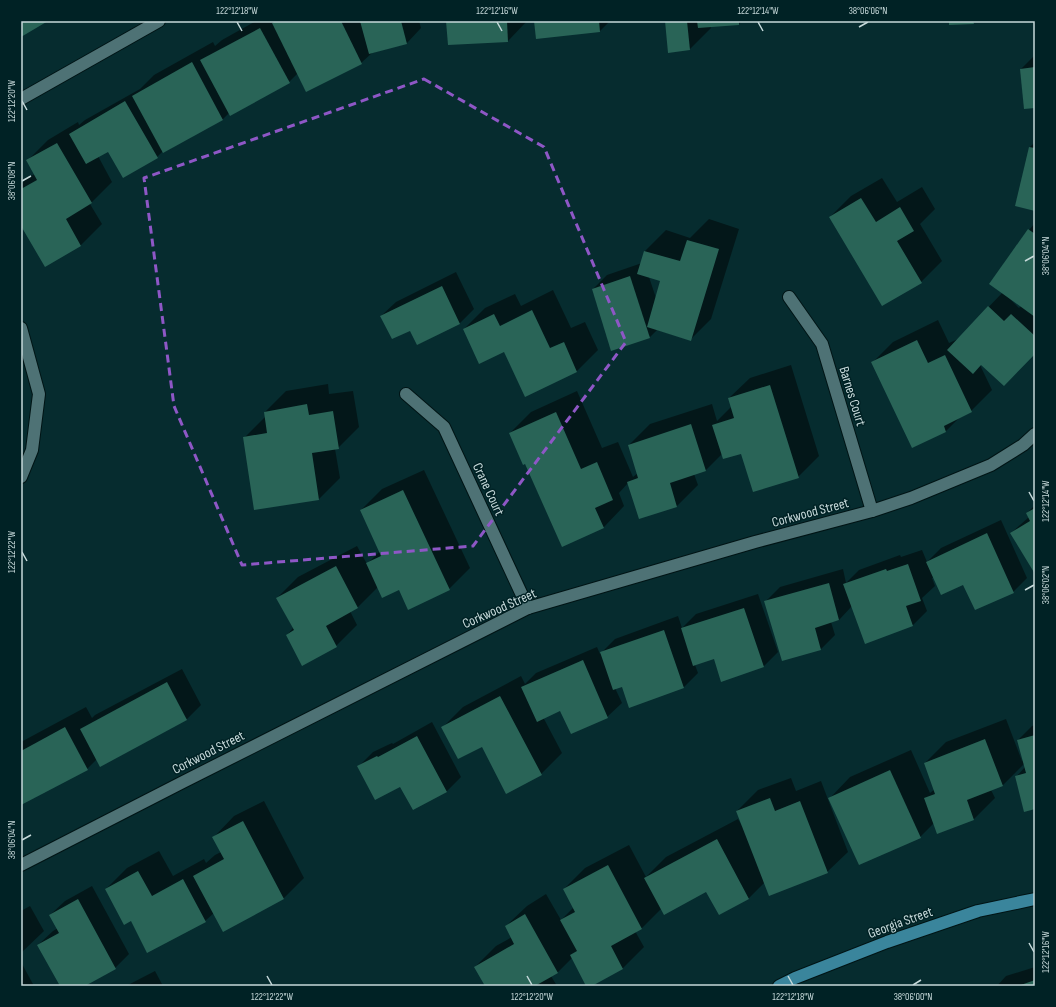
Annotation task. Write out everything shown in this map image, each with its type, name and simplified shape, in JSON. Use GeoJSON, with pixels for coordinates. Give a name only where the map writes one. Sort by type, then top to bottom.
{"type":"FeatureCollection","features":[{"type":"Feature","properties":{"kind":"main road","name":"Georgia Street"},"geometry":{"type":"LineString","coordinates":[[779,986],[795,978],[887,942],[978,911],[1035,899]]}},
{"type":"Feature","properties":{"kind":"street"},"geometry":{"type":"LineString","coordinates":[[21,99],[159,21]]}},
{"type":"Feature","properties":{"kind":"street","name":"Barnes Court"},"geometry":{"type":"LineString","coordinates":[[789,297],[822,344],[872,511]]}},
{"type":"Feature","properties":{"kind":"street"},"geometry":{"type":"LineString","coordinates":[[21,328],[38,394],[32,450],[21,477]]}},
{"type":"Feature","properties":{"kind":"street","name":"Crane Court"},"geometry":{"type":"LineString","coordinates":[[406,394],[444,427],[528,608]]}},
{"type":"Feature","properties":{"kind":"street","name":"Corkwood Street"},"geometry":{"type":"LineString","coordinates":[[21,865],[528,608],[755,542],[872,511],[911,498],[991,465],[1023,445],[1035,434]]}},
{"type":"Feature","properties":{"kind":"highlighted area"},"geometry":{"type":"Polygon","coordinates":[[[424,79],[544,147],[626,342],[473,546],[242,565],[174,406],[144,178],[424,79]]]}},
{"type":"Feature","properties":{"kind":"building"},"geometry":{"type":"Polygon","coordinates":[[[21,21],[48,21],[21,37],[21,21]]]}},
{"type":"Feature","properties":{"kind":"building"},"geometry":{"type":"Polygon","coordinates":[[[276,21],[341,21],[362,64],[306,92],[272,23],[276,21]]]}},
{"type":"Feature","properties":{"kind":"building"},"geometry":{"type":"Polygon","coordinates":[[[360,21],[401,21],[407,44],[369,54],[360,21]]]}},
{"type":"Feature","properties":{"kind":"building"},"geometry":{"type":"Polygon","coordinates":[[[446,21],[507,21],[508,42],[448,45],[446,21]]]}},
{"type":"Feature","properties":{"kind":"building"},"geometry":{"type":"Polygon","coordinates":[[[534,21],[599,21],[600,32],[536,39],[534,21]]]}},
{"type":"Feature","properties":{"kind":"building"},"geometry":{"type":"Polygon","coordinates":[[[665,21],[687,21],[690,50],[668,53],[665,21]]]}},
{"type":"Feature","properties":{"kind":"building"},"geometry":{"type":"Polygon","coordinates":[[[697,21],[739,21],[739,25],[698,28],[697,21]]]}},
{"type":"Feature","properties":{"kind":"building"},"geometry":{"type":"Polygon","coordinates":[[[949,21],[973,21],[974,24],[949,25],[949,21]]]}},
{"type":"Feature","properties":{"kind":"building"},"geometry":{"type":"Polygon","coordinates":[[[260,28],[290,83],[230,116],[200,60],[260,28]]]}},
{"type":"Feature","properties":{"kind":"building"},"geometry":{"type":"Polygon","coordinates":[[[192,62],[223,120],[163,153],[132,96],[192,62]]]}},
{"type":"Feature","properties":{"kind":"building"},"geometry":{"type":"Polygon","coordinates":[[[1035,67],[1035,108],[1024,109],[1020,69],[1035,67]]]}},
{"type":"Feature","properties":{"kind":"building"},"geometry":{"type":"Polygon","coordinates":[[[125,101],[158,158],[123,178],[108,152],[86,164],[69,134],[125,101]]]}},
{"type":"Feature","properties":{"kind":"building"},"geometry":{"type":"Polygon","coordinates":[[[57,143],[92,203],[66,219],[81,246],[45,267],[21,226],[21,189],[37,180],[26,160],[57,143]]]}},
{"type":"Feature","properties":{"kind":"building"},"geometry":{"type":"Polygon","coordinates":[[[1029,147],[1035,148],[1035,211],[1015,206],[1029,147]]]}},
{"type":"Feature","properties":{"kind":"building"},"geometry":{"type":"Polygon","coordinates":[[[861,198],[876,222],[900,207],[914,231],[897,241],[922,283],[882,306],[829,217],[861,198]]]}},
{"type":"Feature","properties":{"kind":"building"},"geometry":{"type":"Polygon","coordinates":[[[1028,229],[1035,234],[1035,317],[989,284],[1028,229]]]}},
{"type":"Feature","properties":{"kind":"building"},"geometry":{"type":"Polygon","coordinates":[[[687,240],[719,249],[691,341],[647,327],[660,281],[637,274],[644,251],[680,261],[687,240]]]}},
{"type":"Feature","properties":{"kind":"building"},"geometry":{"type":"Polygon","coordinates":[[[630,276],[650,338],[611,351],[592,289],[630,276]]]}},
{"type":"Feature","properties":{"kind":"building"},"geometry":{"type":"Polygon","coordinates":[[[442,286],[460,324],[417,345],[410,331],[392,339],[380,316],[442,286]]]}},
{"type":"Feature","properties":{"kind":"building"},"geometry":{"type":"Polygon","coordinates":[[[988,306],[1004,321],[1011,314],[1035,336],[1035,354],[1004,386],[981,365],[973,374],[947,350],[988,306]]]}},
{"type":"Feature","properties":{"kind":"building"},"geometry":{"type":"Polygon","coordinates":[[[532,310],[550,348],[564,342],[577,372],[525,397],[504,352],[479,364],[463,329],[494,314],[500,326],[532,310]]]}},
{"type":"Feature","properties":{"kind":"building"},"geometry":{"type":"Polygon","coordinates":[[[917,340],[928,363],[945,355],[972,412],[944,426],[946,432],[912,448],[871,362],[917,340]]]}},
{"type":"Feature","properties":{"kind":"building"},"geometry":{"type":"Polygon","coordinates":[[[770,385],[799,478],[753,492],[741,454],[723,459],[712,425],[734,418],[728,398],[770,385]]]}},
{"type":"Feature","properties":{"kind":"building"},"geometry":{"type":"Polygon","coordinates":[[[307,404],[309,415],[333,411],[339,449],[312,453],[319,500],[254,510],[243,437],[267,433],[264,412],[307,404]]]}},
{"type":"Feature","properties":{"kind":"building"},"geometry":{"type":"Polygon","coordinates":[[[556,412],[581,469],[597,462],[613,500],[595,508],[604,528],[562,547],[525,464],[523,465],[509,433],[556,412]]]}},
{"type":"Feature","properties":{"kind":"building"},"geometry":{"type":"Polygon","coordinates":[[[691,424],[706,471],[670,483],[677,507],[639,519],[627,482],[638,478],[628,445],[691,424]]]}},
{"type":"Feature","properties":{"kind":"building"},"geometry":{"type":"Polygon","coordinates":[[[403,490],[450,590],[408,610],[399,590],[382,598],[366,563],[381,556],[360,510],[403,490]]]}},
{"type":"Feature","properties":{"kind":"building"},"geometry":{"type":"Polygon","coordinates":[[[1035,508],[1035,574],[1010,533],[1030,521],[1026,513],[1035,508]]]}},
{"type":"Feature","properties":{"kind":"building"},"geometry":{"type":"Polygon","coordinates":[[[987,533],[1014,593],[975,610],[963,585],[941,595],[926,562],[987,533]]]}},
{"type":"Feature","properties":{"kind":"building"},"geometry":{"type":"Polygon","coordinates":[[[908,564],[921,601],[906,606],[913,626],[865,644],[843,584],[886,569],[887,571],[908,564]]]}},
{"type":"Feature","properties":{"kind":"building"},"geometry":{"type":"Polygon","coordinates":[[[336,566],[358,608],[326,626],[337,647],[302,666],[286,635],[294,630],[276,598],[336,566]]]}},
{"type":"Feature","properties":{"kind":"building"},"geometry":{"type":"Polygon","coordinates":[[[829,583],[839,620],[815,628],[821,650],[782,661],[764,601],[829,583]]]}},
{"type":"Feature","properties":{"kind":"building"},"geometry":{"type":"Polygon","coordinates":[[[744,608],[764,667],[721,682],[714,659],[693,666],[681,628],[744,608]]]}},
{"type":"Feature","properties":{"kind":"building"},"geometry":{"type":"Polygon","coordinates":[[[664,630],[684,688],[629,708],[622,687],[613,690],[600,652],[664,630]]]}},
{"type":"Feature","properties":{"kind":"building"},"geometry":{"type":"Polygon","coordinates":[[[583,660],[608,718],[571,734],[560,711],[537,722],[521,687],[583,660]]]}},
{"type":"Feature","properties":{"kind":"building"},"geometry":{"type":"Polygon","coordinates":[[[167,682],[187,720],[100,767],[80,729],[167,682]]]}},
{"type":"Feature","properties":{"kind":"building"},"geometry":{"type":"Polygon","coordinates":[[[500,696],[542,775],[506,794],[482,747],[458,759],[441,727],[500,696]]]}},
{"type":"Feature","properties":{"kind":"building"},"geometry":{"type":"Polygon","coordinates":[[[65,727],[88,770],[21,805],[21,751],[65,727]]]}},
{"type":"Feature","properties":{"kind":"building"},"geometry":{"type":"Polygon","coordinates":[[[1035,735],[1035,809],[1024,812],[1015,776],[1026,773],[1017,740],[1035,735]]]}},
{"type":"Feature","properties":{"kind":"building"},"geometry":{"type":"Polygon","coordinates":[[[417,736],[447,792],[413,810],[400,787],[375,800],[357,766],[377,756],[378,757],[417,736]]]}},
{"type":"Feature","properties":{"kind":"building"},"geometry":{"type":"Polygon","coordinates":[[[985,739],[1003,786],[967,800],[974,820],[937,834],[924,798],[935,794],[924,763],[985,739]]]}},
{"type":"Feature","properties":{"kind":"building"},"geometry":{"type":"Polygon","coordinates":[[[890,770],[921,838],[859,865],[828,798],[890,770]]]}},
{"type":"Feature","properties":{"kind":"building"},"geometry":{"type":"Polygon","coordinates":[[[770,798],[775,811],[800,801],[828,873],[769,896],[736,811],[770,798]]]}},
{"type":"Feature","properties":{"kind":"building"},"geometry":{"type":"Polygon","coordinates":[[[243,821],[284,899],[223,932],[193,876],[224,859],[212,837],[243,821]]]}},
{"type":"Feature","properties":{"kind":"building"},"geometry":{"type":"Polygon","coordinates":[[[717,839],[749,899],[719,915],[706,892],[664,915],[644,878],[717,839]]]}},
{"type":"Feature","properties":{"kind":"building"},"geometry":{"type":"Polygon","coordinates":[[[608,865],[642,929],[611,946],[623,969],[592,986],[586,986],[570,955],[577,951],[560,920],[575,912],[563,889],[608,865]]]}},
{"type":"Feature","properties":{"kind":"building"},"geometry":{"type":"Polygon","coordinates":[[[138,871],[152,896],[183,879],[206,922],[147,953],[131,921],[124,925],[105,889],[138,871]]]}},
{"type":"Feature","properties":{"kind":"building"},"geometry":{"type":"Polygon","coordinates":[[[78,899],[116,969],[85,986],[60,986],[37,945],[59,933],[49,915],[78,899]]]}},
{"type":"Feature","properties":{"kind":"building"},"geometry":{"type":"Polygon","coordinates":[[[525,914],[558,973],[535,986],[485,986],[474,967],[514,944],[505,926],[525,914]]]}},
{"type":"Feature","properties":{"kind":"building"},"geometry":{"type":"Polygon","coordinates":[[[1035,980],[1035,986],[1018,986],[1035,980]]]}}]}
